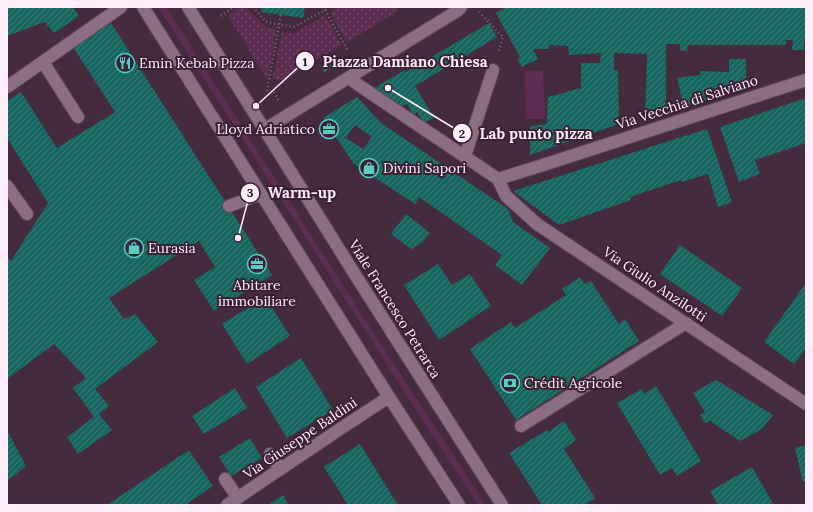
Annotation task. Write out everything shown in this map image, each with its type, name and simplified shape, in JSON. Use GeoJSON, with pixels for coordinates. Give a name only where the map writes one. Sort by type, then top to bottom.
{"type":"FeatureCollection","features":[{"type":"Feature","properties":{"kind":"street"},"geometry":{"type":"LineString","coordinates":[[7,87],[121,7]]}},
{"type":"Feature","properties":{"kind":"street"},"geometry":{"type":"LineString","coordinates":[[143,7],[389,397],[459,505]]}},
{"type":"Feature","properties":{"kind":"street","name":"Viale Francesco Petrarca"},"geometry":{"type":"LineString","coordinates":[[188,7],[354,273],[502,505]]}},
{"type":"Feature","properties":{"kind":"street"},"geometry":{"type":"LineString","coordinates":[[264,129],[458,11],[461,7]]}},
{"type":"Feature","properties":{"kind":"street"},"geometry":{"type":"LineString","coordinates":[[43,62],[78,117]]}},
{"type":"Feature","properties":{"kind":"street"},"geometry":{"type":"LineString","coordinates":[[465,156],[492,70]]}},
{"type":"Feature","properties":{"kind":"street"},"geometry":{"type":"LineString","coordinates":[[349,78],[498,178]]}},
{"type":"Feature","properties":{"kind":"street","name":"Via Vecchia di Salviano"},"geometry":{"type":"LineString","coordinates":[[498,178],[540,166],[806,80]]}},
{"type":"Feature","properties":{"kind":"street","name":"Via Giulio Anzilotti"},"geometry":{"type":"LineString","coordinates":[[498,178],[506,196],[537,224],[806,404]]}},
{"type":"Feature","properties":{"kind":"street"},"geometry":{"type":"LineString","coordinates":[[7,186],[27,214]]}},
{"type":"Feature","properties":{"kind":"street"},"geometry":{"type":"LineString","coordinates":[[229,206],[261,194]]}},
{"type":"Feature","properties":{"kind":"street"},"geometry":{"type":"LineString","coordinates":[[522,426],[686,323]]}},
{"type":"Feature","properties":{"kind":"street","name":"Via Giuseppe Baldini"},"geometry":{"type":"LineString","coordinates":[[227,505],[389,397]]}},
{"type":"Feature","properties":{"kind":"street"},"geometry":{"type":"LineString","coordinates":[[270,454],[280,469]]}},
{"type":"Feature","properties":{"kind":"street"},"geometry":{"type":"LineString","coordinates":[[225,478],[238,498]]}},
{"type":"Feature","properties":{"kind":"path"},"geometry":{"type":"LineString","coordinates":[[221,16],[234,7]]}},
{"type":"Feature","properties":{"kind":"path"},"geometry":{"type":"LineString","coordinates":[[253,7],[266,22],[294,27],[328,7]]}},
{"type":"Feature","properties":{"kind":"path"},"geometry":{"type":"LineString","coordinates":[[474,7],[504,37],[492,70]]}},
{"type":"Feature","properties":{"kind":"path"},"geometry":{"type":"LineString","coordinates":[[325,10],[348,51]]}},
{"type":"Feature","properties":{"kind":"path"},"geometry":{"type":"LineString","coordinates":[[268,91],[282,15]]}},
{"type":"Feature","properties":{"kind":"path"},"geometry":{"type":"LineString","coordinates":[[274,92],[280,102]]}},
{"type":"Feature","properties":{"kind":"shaded area"},"geometry":{"type":"Polygon","coordinates":[[[158,7],[166,7],[353,301],[486,505],[478,505],[158,7]]]}},
{"type":"Feature","properties":{"kind":"shaded area"},"geometry":{"type":"Polygon","coordinates":[[[238,7],[245,7],[266,27],[276,30],[268,78],[228,16],[238,7]]]}},
{"type":"Feature","properties":{"kind":"shaded area"},"geometry":{"type":"Polygon","coordinates":[[[339,7],[397,7],[398,11],[347,42],[330,13],[339,7]]]}},
{"type":"Feature","properties":{"kind":"shaded area"},"geometry":{"type":"Polygon","coordinates":[[[325,15],[341,45],[283,80],[273,79],[282,31],[293,34],[325,15]]]}},
{"type":"Feature","properties":{"kind":"shaded area"},"geometry":{"type":"Polygon","coordinates":[[[543,70],[545,119],[526,119],[525,71],[543,70]]]}},
{"type":"Feature","properties":{"kind":"building"},"geometry":{"type":"Polygon","coordinates":[[[7,7],[73,7],[79,16],[54,33],[45,22],[7,36],[7,7]]]}},
{"type":"Feature","properties":{"kind":"building"},"geometry":{"type":"Polygon","coordinates":[[[262,7],[305,7],[303,18],[261,12],[262,7]]]}},
{"type":"Feature","properties":{"kind":"building"},"geometry":{"type":"Polygon","coordinates":[[[506,7],[806,7],[806,41],[804,41],[804,50],[792,50],[793,40],[786,40],[786,45],[688,45],[687,51],[680,50],[680,44],[666,44],[666,108],[645,117],[647,54],[614,53],[614,70],[618,70],[619,124],[530,155],[530,126],[547,124],[548,97],[581,88],[581,63],[600,63],[601,53],[569,55],[568,46],[549,45],[549,49],[533,49],[538,59],[522,67],[517,59],[520,57],[496,13],[506,7]]]}},
{"type":"Feature","properties":{"kind":"building"},"geometry":{"type":"Polygon","coordinates":[[[111,23],[272,275],[214,311],[194,280],[215,267],[199,241],[109,298],[124,319],[135,314],[158,342],[95,389],[109,406],[99,414],[112,430],[78,454],[67,437],[94,417],[73,388],[86,378],[54,344],[7,379],[7,256],[11,261],[48,203],[7,138],[7,101],[21,92],[57,148],[115,112],[73,47],[111,23]]]}},
{"type":"Feature","properties":{"kind":"building"},"geometry":{"type":"Polygon","coordinates":[[[489,23],[497,37],[415,86],[434,118],[424,123],[417,112],[413,114],[407,104],[400,107],[374,88],[405,70],[406,72],[489,23]]]}},
{"type":"Feature","properties":{"kind":"building"},"geometry":{"type":"Polygon","coordinates":[[[331,58],[335,65],[324,72],[320,66],[331,58]]]}},
{"type":"Feature","properties":{"kind":"building"},"geometry":{"type":"Polygon","coordinates":[[[729,59],[746,59],[746,89],[684,107],[677,78],[700,75],[701,71],[729,72],[729,59]]]}},
{"type":"Feature","properties":{"kind":"building"},"geometry":{"type":"Polygon","coordinates":[[[357,97],[381,123],[508,209],[513,222],[550,248],[522,285],[495,265],[502,255],[419,197],[415,204],[354,164],[323,118],[357,97]],[[355,125],[346,138],[363,149],[372,137],[355,125]]]}},
{"type":"Feature","properties":{"kind":"building"},"geometry":{"type":"Polygon","coordinates":[[[806,98],[806,143],[755,160],[760,174],[739,182],[720,127],[806,98]]]}},
{"type":"Feature","properties":{"kind":"building"},"geometry":{"type":"Polygon","coordinates":[[[707,129],[732,202],[718,207],[708,174],[682,182],[681,180],[630,197],[631,200],[559,225],[513,191],[669,141],[707,129]]]}},
{"type":"Feature","properties":{"kind":"building"},"geometry":{"type":"Polygon","coordinates":[[[406,214],[430,233],[422,243],[411,249],[391,234],[406,214]]]}},
{"type":"Feature","properties":{"kind":"building"},"geometry":{"type":"Polygon","coordinates":[[[680,245],[742,288],[722,316],[660,274],[680,245]]]}},
{"type":"Feature","properties":{"kind":"building"},"geometry":{"type":"Polygon","coordinates":[[[438,264],[452,285],[470,274],[491,306],[439,340],[404,285],[438,264]]]}},
{"type":"Feature","properties":{"kind":"building"},"geometry":{"type":"Polygon","coordinates":[[[580,277],[585,284],[591,281],[619,324],[625,319],[639,341],[516,420],[470,349],[511,322],[515,328],[566,295],[562,289],[580,277]]]}},
{"type":"Feature","properties":{"kind":"building"},"geometry":{"type":"Polygon","coordinates":[[[806,283],[806,348],[794,364],[764,342],[806,283]]]}},
{"type":"Feature","properties":{"kind":"building"},"geometry":{"type":"Polygon","coordinates":[[[265,297],[290,336],[247,364],[222,324],[265,297]]]}},
{"type":"Feature","properties":{"kind":"building"},"geometry":{"type":"Polygon","coordinates":[[[301,358],[333,410],[287,438],[256,387],[301,358]]]}},
{"type":"Feature","properties":{"kind":"building"},"geometry":{"type":"Polygon","coordinates":[[[716,380],[773,415],[762,429],[740,441],[710,421],[705,423],[700,415],[705,412],[693,393],[716,380]]]}},
{"type":"Feature","properties":{"kind":"building"},"geometry":{"type":"Polygon","coordinates":[[[656,386],[701,461],[677,476],[672,468],[660,475],[617,403],[642,389],[644,394],[656,386]]]}},
{"type":"Feature","properties":{"kind":"building"},"geometry":{"type":"Polygon","coordinates":[[[235,388],[247,408],[204,434],[192,416],[235,388]]]}},
{"type":"Feature","properties":{"kind":"building"},"geometry":{"type":"Polygon","coordinates":[[[564,421],[576,440],[564,449],[595,498],[584,505],[542,505],[509,453],[547,430],[548,432],[564,421]]]}},
{"type":"Feature","properties":{"kind":"building"},"geometry":{"type":"Polygon","coordinates":[[[7,430],[26,466],[7,481],[7,430]]]}},
{"type":"Feature","properties":{"kind":"building"},"geometry":{"type":"Polygon","coordinates":[[[250,438],[262,458],[231,476],[219,457],[250,438]]]}},
{"type":"Feature","properties":{"kind":"building"},"geometry":{"type":"Polygon","coordinates":[[[360,444],[398,505],[348,505],[324,467],[360,444]]]}},
{"type":"Feature","properties":{"kind":"building"},"geometry":{"type":"Polygon","coordinates":[[[806,445],[806,481],[803,482],[795,448],[806,445]]]}},
{"type":"Feature","properties":{"kind":"building"},"geometry":{"type":"Polygon","coordinates":[[[189,450],[213,486],[185,505],[107,505],[189,450]]]}},
{"type":"Feature","properties":{"kind":"building"},"geometry":{"type":"Polygon","coordinates":[[[752,467],[774,505],[718,505],[710,491],[752,467]]]}},
{"type":"Feature","properties":{"kind":"building"},"geometry":{"type":"Polygon","coordinates":[[[283,495],[289,505],[268,505],[283,495]]]}},
{"type":"Feature","properties":{"kind":"place","name":"Emin Kebab Pizza"},"geometry":{"type":"Point","coordinates":[125,63]}},
{"type":"Feature","properties":{"kind":"place","name":"Lab punto pizza"},"geometry":{"type":"Point","coordinates":[388,88]}},
{"type":"Feature","properties":{"kind":"place","name":"Piazza Damiano Chiesa"},"geometry":{"type":"Point","coordinates":[256,106]}},
{"type":"Feature","properties":{"kind":"place","name":"Lloyd Adriatico"},"geometry":{"type":"Point","coordinates":[329,129]}},
{"type":"Feature","properties":{"kind":"place","name":"Divini Sapori"},"geometry":{"type":"Point","coordinates":[369,168]}},
{"type":"Feature","properties":{"kind":"place","name":"Warm-up"},"geometry":{"type":"Point","coordinates":[238,238]}},
{"type":"Feature","properties":{"kind":"place","name":"Eurasia"},"geometry":{"type":"Point","coordinates":[134,248]}},
{"type":"Feature","properties":{"kind":"place","name":"Abitare immobiliare"},"geometry":{"type":"Point","coordinates":[257,264]}},
{"type":"Feature","properties":{"kind":"place","name":"Crédit Agricole"},"geometry":{"type":"Point","coordinates":[510,383]}}]}
